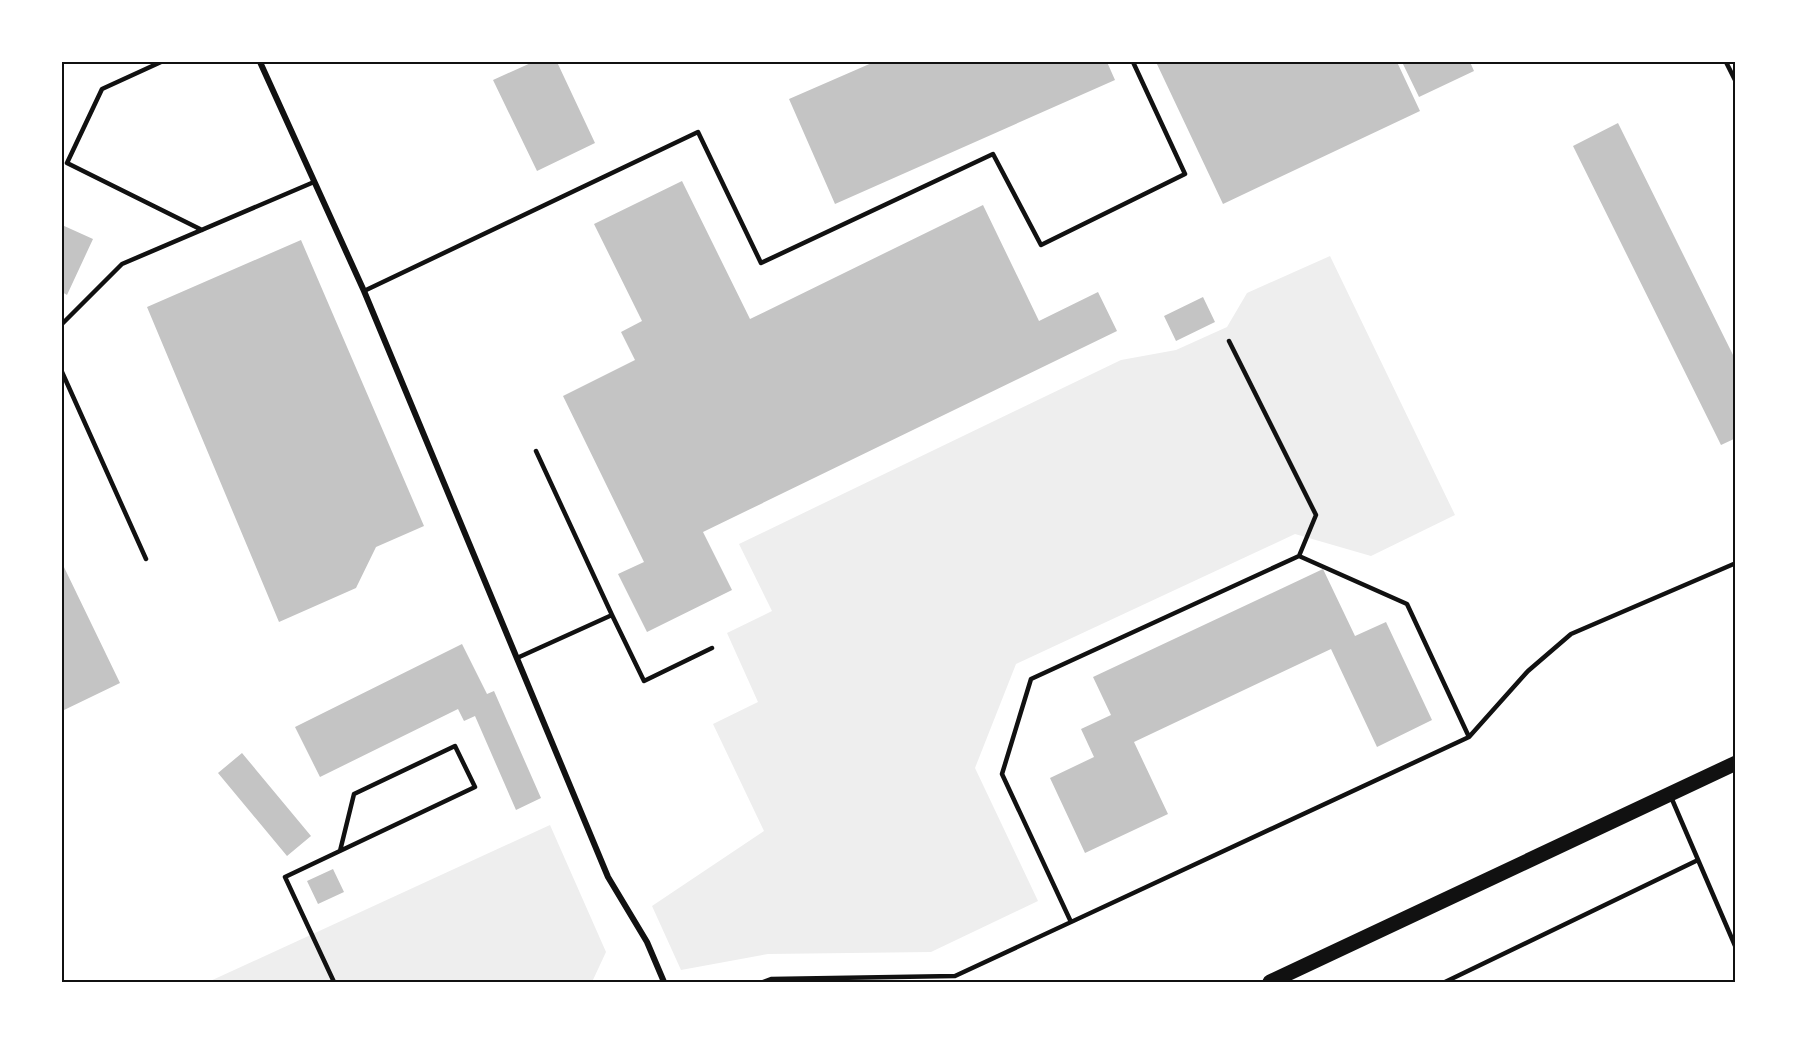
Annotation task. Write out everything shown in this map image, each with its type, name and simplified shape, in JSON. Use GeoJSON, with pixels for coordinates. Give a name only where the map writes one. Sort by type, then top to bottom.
{"type":"FeatureCollection","features":[{"type":"Feature","properties":{"kind":"main road"},"geometry":{"type":"LineString","coordinates":[[1270,982],[1736,763]]}},
{"type":"Feature","properties":{"kind":"street"},"geometry":{"type":"LineString","coordinates":[[260,62],[364,291],[608,877],[647,942],[664,982]]}},
{"type":"Feature","properties":{"kind":"lane"},"geometry":{"type":"LineString","coordinates":[[161,62],[102,89],[68,163],[202,230]]}},
{"type":"Feature","properties":{"kind":"lane"},"geometry":{"type":"LineString","coordinates":[[364,291],[698,132],[761,262],[993,154],[1041,245],[1185,174],[1133,62]]}},
{"type":"Feature","properties":{"kind":"lane"},"geometry":{"type":"LineString","coordinates":[[1726,62],[1736,82]]}},
{"type":"Feature","properties":{"kind":"lane"},"geometry":{"type":"LineString","coordinates":[[62,324],[122,264],[314,182]]}},
{"type":"Feature","properties":{"kind":"lane"},"geometry":{"type":"LineString","coordinates":[[1071,921],[1002,774],[1031,679],[1299,556],[1316,515],[1229,341]]}},
{"type":"Feature","properties":{"kind":"lane"},"geometry":{"type":"LineString","coordinates":[[62,372],[146,560]]}},
{"type":"Feature","properties":{"kind":"lane"},"geometry":{"type":"LineString","coordinates":[[537,451],[644,681],[712,648]]}},
{"type":"Feature","properties":{"kind":"lane"},"geometry":{"type":"LineString","coordinates":[[1299,556],[1407,604],[1468,737]]}},
{"type":"Feature","properties":{"kind":"lane"},"geometry":{"type":"LineString","coordinates":[[763,982],[771,979],[955,976],[1468,737],[1528,671],[1571,634],[1736,563]]}},
{"type":"Feature","properties":{"kind":"lane"},"geometry":{"type":"LineString","coordinates":[[517,658],[612,615]]}},
{"type":"Feature","properties":{"kind":"lane"},"geometry":{"type":"LineString","coordinates":[[334,982],[285,877],[475,788],[454,746],[354,794],[340,851]]}},
{"type":"Feature","properties":{"kind":"lane"},"geometry":{"type":"LineString","coordinates":[[1670,794],[1736,948]]}},
{"type":"Feature","properties":{"kind":"lane"},"geometry":{"type":"LineString","coordinates":[[1445,982],[1698,860]]}},
{"type":"Feature","properties":{"kind":"shaded area"},"geometry":{"type":"Polygon","coordinates":[[[1330,256],[1455,515],[1371,556],[1295,534],[1016,664],[975,768],[1038,901],[931,952],[768,954],[681,970],[652,906],[764,831],[713,724],[758,702],[727,633],[772,611],[739,544],[1121,360],[1176,350],[1227,327],[1247,293],[1330,256]]]}},
{"type":"Feature","properties":{"kind":"shaded area"},"geometry":{"type":"Polygon","coordinates":[[[550,825],[606,952],[592,982],[208,982],[550,825]]]}},
{"type":"Feature","properties":{"kind":"building"},"geometry":{"type":"Polygon","coordinates":[[[533,62],[557,62],[595,143],[537,171],[493,80],[533,62]]]}},
{"type":"Feature","properties":{"kind":"building"},"geometry":{"type":"Polygon","coordinates":[[[874,62],[1107,62],[1115,80],[835,204],[789,99],[874,62]]]}},
{"type":"Feature","properties":{"kind":"building"},"geometry":{"type":"Polygon","coordinates":[[[1156,62],[1397,62],[1420,111],[1223,204],[1156,62]]]}},
{"type":"Feature","properties":{"kind":"building"},"geometry":{"type":"Polygon","coordinates":[[[1402,62],[1470,62],[1474,71],[1419,97],[1402,62]]]}},
{"type":"Feature","properties":{"kind":"building"},"geometry":{"type":"Polygon","coordinates":[[[1618,123],[1736,361],[1736,438],[1721,445],[1573,146],[1618,123]]]}},
{"type":"Feature","properties":{"kind":"building"},"geometry":{"type":"Polygon","coordinates":[[[682,181],[750,319],[983,205],[1039,321],[1098,292],[1117,331],[703,532],[732,590],[647,632],[618,574],[644,562],[563,396],[635,360],[621,332],[642,321],[594,224],[682,181]]]}},
{"type":"Feature","properties":{"kind":"building"},"geometry":{"type":"Polygon","coordinates":[[[62,225],[93,239],[67,295],[62,292],[62,225]]]}},
{"type":"Feature","properties":{"kind":"building"},"geometry":{"type":"Polygon","coordinates":[[[301,240],[424,526],[376,547],[356,588],[279,622],[147,307],[301,240]]]}},
{"type":"Feature","properties":{"kind":"building"},"geometry":{"type":"Polygon","coordinates":[[[1203,297],[1215,322],[1176,341],[1164,316],[1203,297]]]}},
{"type":"Feature","properties":{"kind":"building"},"geometry":{"type":"Polygon","coordinates":[[[62,563],[120,683],[62,711],[62,563]]]}},
{"type":"Feature","properties":{"kind":"building"},"geometry":{"type":"Polygon","coordinates":[[[1323,569],[1355,636],[1386,622],[1432,720],[1377,747],[1331,649],[1134,742],[1168,814],[1085,853],[1050,778],[1094,757],[1081,729],[1111,715],[1093,677],[1323,569]]]}},
{"type":"Feature","properties":{"kind":"building"},"geometry":{"type":"Polygon","coordinates":[[[462,644],[487,694],[494,691],[541,798],[516,810],[475,716],[464,721],[458,709],[320,777],[295,727],[462,644]]]}},
{"type":"Feature","properties":{"kind":"building"},"geometry":{"type":"Polygon","coordinates":[[[242,753],[311,836],[287,856],[218,773],[242,753]]]}},
{"type":"Feature","properties":{"kind":"building"},"geometry":{"type":"Polygon","coordinates":[[[333,869],[344,892],[318,904],[307,881],[333,869]]]}}]}
